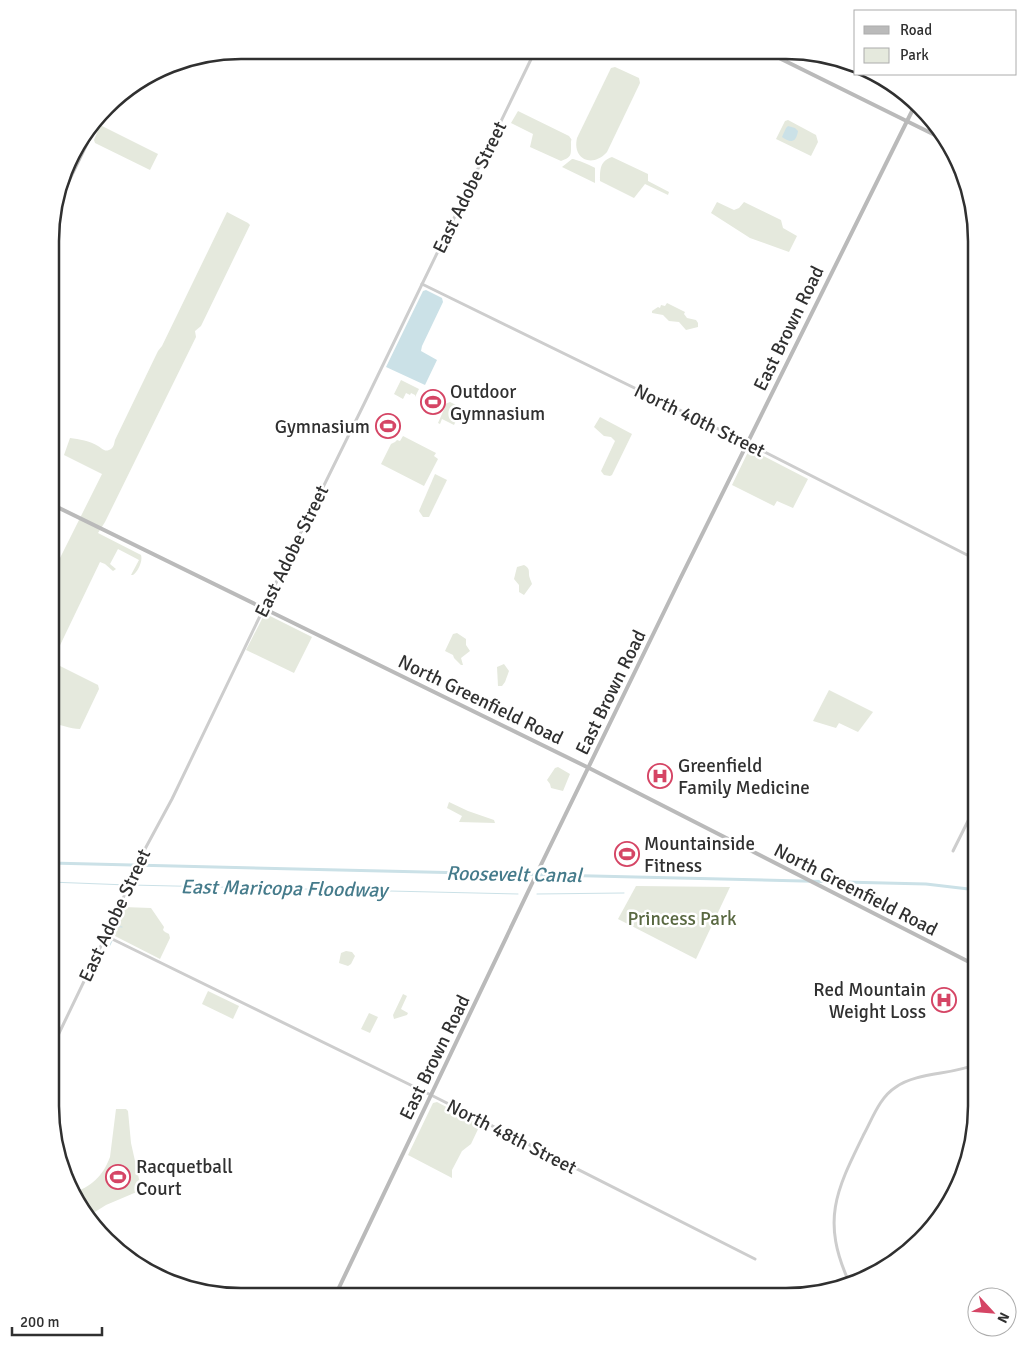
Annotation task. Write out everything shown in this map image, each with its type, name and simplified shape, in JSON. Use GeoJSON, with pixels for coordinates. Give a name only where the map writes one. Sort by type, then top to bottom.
{"type":"FeatureCollection","features":[{"type":"Feature","properties":{"kind":"main road"},"geometry":{"type":"LineString","coordinates":[[781,59],[934,134]]}},
{"type":"Feature","properties":{"kind":"main road","name":"East Brown Road"},"geometry":{"type":"LineString","coordinates":[[339,1288],[536,875],[913,110]]}},
{"type":"Feature","properties":{"kind":"main road"},"geometry":{"type":"LineString","coordinates":[[68,182],[86,146]]}},
{"type":"Feature","properties":{"kind":"main road","name":"North Greenfield Road"},"geometry":{"type":"LineString","coordinates":[[59,508],[589,768],[968,961]]}},
{"type":"Feature","properties":{"kind":"street","name":"East Adobe Street"},"geometry":{"type":"LineString","coordinates":[[59,1033],[139,863],[531,59]]}},
{"type":"Feature","properties":{"kind":"street","name":"North 40th Street"},"geometry":{"type":"LineString","coordinates":[[422,284],[747,443],[968,555]]}},
{"type":"Feature","properties":{"kind":"street"},"geometry":{"type":"LineString","coordinates":[[953,850],[968,820]]}},
{"type":"Feature","properties":{"kind":"street","name":"North 48th Street"},"geometry":{"type":"LineString","coordinates":[[106,936],[431,1095],[755,1259]]}},
{"type":"Feature","properties":{"kind":"street"},"geometry":{"type":"LineString","coordinates":[[847,1278],[842,1268],[834,1234],[834,1214],[837,1196],[846,1170],[879,1104],[889,1092],[904,1082],[968,1067]]}},
{"type":"Feature","properties":{"kind":"green space"},"geometry":{"type":"Polygon","coordinates":[[[615,67],[639,78],[640,83],[607,152],[596,160],[585,159],[578,152],[576,146],[577,138],[611,68],[615,67]]]}},
{"type":"Feature","properties":{"kind":"green space"},"geometry":{"type":"Polygon","coordinates":[[[518,111],[569,136],[572,140],[569,157],[561,161],[530,147],[533,134],[511,123],[518,111]]]}},
{"type":"Feature","properties":{"kind":"green space"},"geometry":{"type":"Polygon","coordinates":[[[788,120],[816,135],[818,142],[811,156],[776,139],[785,121],[788,120]]]}},
{"type":"Feature","properties":{"kind":"green space"},"geometry":{"type":"Polygon","coordinates":[[[100,125],[158,154],[150,170],[95,143],[94,140],[100,125]]]}},
{"type":"Feature","properties":{"kind":"green space"},"geometry":{"type":"Polygon","coordinates":[[[612,157],[648,174],[648,181],[669,192],[668,195],[645,184],[634,198],[600,181],[603,163],[612,157]]]}},
{"type":"Feature","properties":{"kind":"green space"},"geometry":{"type":"Polygon","coordinates":[[[572,159],[595,168],[595,183],[562,167],[572,159]]]}},
{"type":"Feature","properties":{"kind":"green space"},"geometry":{"type":"Polygon","coordinates":[[[717,202],[734,210],[739,208],[744,202],[781,220],[783,228],[797,236],[789,252],[750,238],[711,213],[717,202]]]}},
{"type":"Feature","properties":{"kind":"green space"},"geometry":{"type":"Polygon","coordinates":[[[227,212],[248,223],[250,225],[201,326],[195,331],[196,337],[98,533],[141,555],[140,566],[135,574],[131,575],[139,560],[118,549],[110,564],[116,569],[113,571],[100,562],[59,647],[59,560],[102,474],[64,455],[70,438],[95,444],[103,450],[109,450],[113,447],[227,212]]]}},
{"type":"Feature","properties":{"kind":"green space"},"geometry":{"type":"Polygon","coordinates":[[[667,303],[685,312],[684,314],[687,318],[696,320],[698,327],[686,330],[679,322],[669,321],[663,315],[652,313],[658,307],[660,308],[661,305],[665,306],[667,303]]]}},
{"type":"Feature","properties":{"kind":"green space"},"geometry":{"type":"Polygon","coordinates":[[[401,380],[419,389],[415,397],[411,393],[410,395],[406,393],[403,399],[394,394],[401,380]]]}},
{"type":"Feature","properties":{"kind":"green space"},"geometry":{"type":"Polygon","coordinates":[[[450,402],[462,408],[454,425],[442,419],[440,424],[438,423],[445,404],[450,402]]]}},
{"type":"Feature","properties":{"kind":"green space"},"geometry":{"type":"Polygon","coordinates":[[[600,417],[632,434],[610,476],[604,475],[601,471],[615,441],[611,437],[604,436],[594,427],[600,417]]]}},
{"type":"Feature","properties":{"kind":"green space"},"geometry":{"type":"Polygon","coordinates":[[[403,436],[436,453],[434,456],[438,459],[424,486],[381,464],[391,444],[397,440],[400,441],[403,436]]]}},
{"type":"Feature","properties":{"kind":"green space"},"geometry":{"type":"Polygon","coordinates":[[[752,450],[808,479],[793,508],[777,501],[774,506],[732,485],[748,452],[752,450]]]}},
{"type":"Feature","properties":{"kind":"green space"},"geometry":{"type":"Polygon","coordinates":[[[435,474],[447,480],[429,517],[423,517],[419,511],[435,474]]]}},
{"type":"Feature","properties":{"kind":"green space"},"geometry":{"type":"Polygon","coordinates":[[[524,565],[528,569],[532,584],[524,595],[519,592],[519,585],[514,579],[517,567],[524,565]]]}},
{"type":"Feature","properties":{"kind":"green space"},"geometry":{"type":"Polygon","coordinates":[[[264,615],[268,615],[312,637],[294,673],[246,650],[264,615]]]}},
{"type":"Feature","properties":{"kind":"green space"},"geometry":{"type":"Polygon","coordinates":[[[457,633],[466,639],[466,645],[470,651],[461,658],[463,665],[453,655],[445,651],[453,634],[457,633]]]}},
{"type":"Feature","properties":{"kind":"green space"},"geometry":{"type":"Polygon","coordinates":[[[504,664],[509,671],[505,682],[502,686],[498,686],[497,667],[504,664]]]}},
{"type":"Feature","properties":{"kind":"green space"},"geometry":{"type":"Polygon","coordinates":[[[59,666],[98,685],[99,689],[80,729],[59,725],[59,666]]]}},
{"type":"Feature","properties":{"kind":"green space"},"geometry":{"type":"Polygon","coordinates":[[[829,690],[873,712],[858,732],[839,723],[836,728],[813,721],[829,690]]]}},
{"type":"Feature","properties":{"kind":"green space"},"geometry":{"type":"Polygon","coordinates":[[[558,767],[570,774],[563,791],[551,788],[547,780],[555,768],[558,767]]]}},
{"type":"Feature","properties":{"kind":"green space"},"geometry":{"type":"Polygon","coordinates":[[[449,802],[494,820],[495,823],[459,822],[462,816],[447,808],[449,802]]]}},
{"type":"Feature","properties":{"kind":"green space","name":"Princess Park"},"geometry":{"type":"Polygon","coordinates":[[[636,886],[730,887],[696,959],[618,919],[636,886]]]}},
{"type":"Feature","properties":{"kind":"green space"},"geometry":{"type":"Polygon","coordinates":[[[123,907],[151,908],[164,927],[163,930],[169,934],[170,938],[160,959],[113,935],[112,929],[123,907]]]}},
{"type":"Feature","properties":{"kind":"green space"},"geometry":{"type":"Polygon","coordinates":[[[346,951],[352,952],[355,956],[348,966],[339,963],[341,953],[346,951]]]}},
{"type":"Feature","properties":{"kind":"green space"},"geometry":{"type":"Polygon","coordinates":[[[208,991],[239,1006],[233,1019],[202,1004],[208,991]]]}},
{"type":"Feature","properties":{"kind":"green space"},"geometry":{"type":"Polygon","coordinates":[[[403,994],[407,996],[401,1009],[408,1013],[394,1019],[393,1015],[403,994]]]}},
{"type":"Feature","properties":{"kind":"green space"},"geometry":{"type":"Polygon","coordinates":[[[369,1013],[378,1017],[370,1033],[361,1029],[369,1013]]]}},
{"type":"Feature","properties":{"kind":"green space"},"geometry":{"type":"Polygon","coordinates":[[[437,1102],[480,1125],[471,1144],[462,1151],[452,1170],[452,1178],[408,1155],[433,1103],[437,1102]]]}},
{"type":"Feature","properties":{"kind":"green space"},"geometry":{"type":"Polygon","coordinates":[[[116,1109],[126,1109],[128,1111],[131,1143],[141,1188],[139,1191],[106,1205],[93,1213],[79,1190],[100,1176],[110,1157],[116,1109]]]}},
{"type":"Feature","properties":{"kind":"water"},"geometry":{"type":"Polygon","coordinates":[[[788,126],[798,131],[793,141],[782,137],[788,126]]]}},
{"type":"Feature","properties":{"kind":"water"},"geometry":{"type":"Polygon","coordinates":[[[426,290],[442,298],[443,302],[422,346],[421,351],[437,360],[425,385],[386,367],[423,291],[426,290]]]}},
{"type":"Feature","properties":{"kind":"waterway","name":"Roosevelt Canal"},"geometry":{"type":"LineString","coordinates":[[59,863],[926,884],[968,889]]}},
{"type":"Feature","properties":{"kind":"waterway","name":"East Maricopa Floodway"},"geometry":{"type":"LineString","coordinates":[[59,882],[127,885]]}},
{"type":"Feature","properties":{"kind":"waterway","name":"East Maricopa Floodway"},"geometry":{"type":"LineString","coordinates":[[131,885],[518,894]]}},
{"type":"Feature","properties":{"kind":"waterway","name":"East Maricopa Floodway"},"geometry":{"type":"LineString","coordinates":[[537,894],[624,893]]}},
{"type":"Feature","properties":{"kind":"waterway"},"geometry":{"type":"LineString","coordinates":[[115,926],[122,927]]}},
{"type":"Feature","properties":{"kind":"waterway"},"geometry":{"type":"LineString","coordinates":[[109,947],[112,941]]}},
{"type":"Feature","properties":{"kind":"place","name":"Outdoor Gymnasium"},"geometry":{"type":"Point","coordinates":[433,402]}},
{"type":"Feature","properties":{"kind":"place","name":"Gymnasium"},"geometry":{"type":"Point","coordinates":[388,426]}},
{"type":"Feature","properties":{"kind":"place","name":"Greenfield Family Medicine"},"geometry":{"type":"Point","coordinates":[660,776]}},
{"type":"Feature","properties":{"kind":"place","name":"Mountainside Fitness"},"geometry":{"type":"Point","coordinates":[627,854]}},
{"type":"Feature","properties":{"kind":"place","name":"Red Mountain Weight Loss"},"geometry":{"type":"Point","coordinates":[944,1000]}},
{"type":"Feature","properties":{"kind":"place","name":"Racquetball Court"},"geometry":{"type":"Point","coordinates":[118,1177]}}]}
